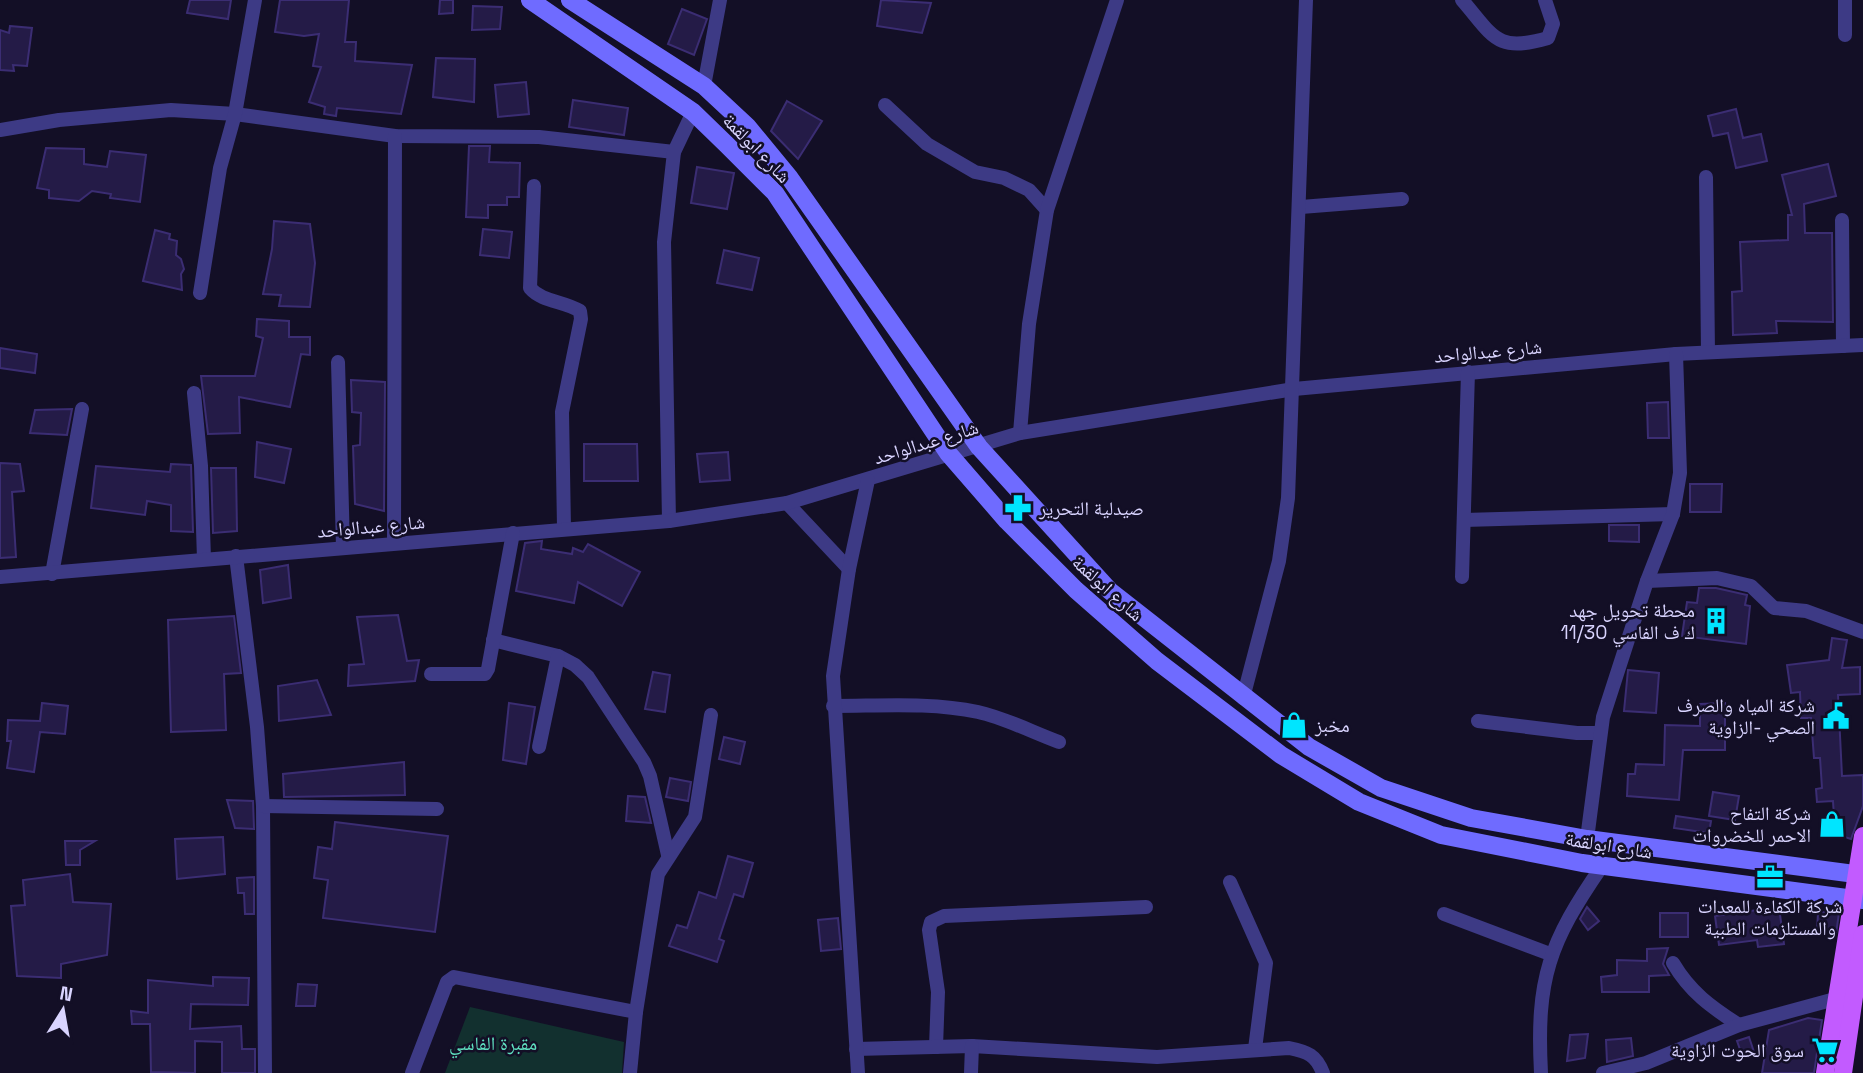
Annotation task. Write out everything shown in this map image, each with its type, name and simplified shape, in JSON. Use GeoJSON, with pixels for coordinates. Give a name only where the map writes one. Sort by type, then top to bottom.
{"type":"FeatureCollection","features":[{"type":"Feature","properties":{"kind":"main road"},"geometry":{"type":"LineString","coordinates":[[1825,1073],[1835,999],[1857,899],[1863,836]]}},
{"type":"Feature","properties":{"kind":"main road"},"geometry":{"type":"LineString","coordinates":[[1843,1073],[1863,934]]}},
{"type":"Feature","properties":{"kind":"street"},"geometry":{"type":"LineString","coordinates":[[200,293],[220,168],[235,114],[254,0]]}},
{"type":"Feature","properties":{"kind":"street","name":"شارع ابولقمة"},"geometry":{"type":"LineString","coordinates":[[530,0],[693,112],[775,193],[948,453],[1007,521],[1076,590],[1157,660],[1281,755],[1359,802],[1441,835],[1602,866],[1857,899]]}},
{"type":"Feature","properties":{"kind":"street","name":"شارع ابولقمة"},"geometry":{"type":"LineString","coordinates":[[570,0],[704,86],[747,126],[789,177],[979,447],[1110,591],[1243,698],[1309,747],[1381,788],[1471,818],[1587,839],[1859,875]]}},
{"type":"Feature","properties":{"kind":"street"},"geometry":{"type":"LineString","coordinates":[[704,86],[720,0]]}},
{"type":"Feature","properties":{"kind":"street"},"geometry":{"type":"LineString","coordinates":[[1020,433],[1029,324],[1048,210],[1117,0]]}},
{"type":"Feature","properties":{"kind":"street"},"geometry":{"type":"LineString","coordinates":[[1243,698],[1285,528],[1294,389],[1306,0]]}},
{"type":"Feature","properties":{"kind":"street"},"geometry":{"type":"LineString","coordinates":[[1462,0],[1493,36],[1519,46],[1548,38],[1553,24],[1545,0]]}},
{"type":"Feature","properties":{"kind":"street"},"geometry":{"type":"LineString","coordinates":[[1845,0],[1845,35]]}},
{"type":"Feature","properties":{"kind":"street"},"geometry":{"type":"LineString","coordinates":[[885,105],[927,145],[975,172],[1004,178],[1029,190],[1048,210]]}},
{"type":"Feature","properties":{"kind":"street"},"geometry":{"type":"LineString","coordinates":[[0,130],[59,120],[171,110],[235,114],[396,136],[538,137],[674,152]]}},
{"type":"Feature","properties":{"kind":"street"},"geometry":{"type":"LineString","coordinates":[[669,521],[664,253],[674,152],[693,112]]}},
{"type":"Feature","properties":{"kind":"street"},"geometry":{"type":"LineString","coordinates":[[394,543],[396,136]]}},
{"type":"Feature","properties":{"kind":"street"},"geometry":{"type":"LineString","coordinates":[[1706,177],[1708,352]]}},
{"type":"Feature","properties":{"kind":"street"},"geometry":{"type":"LineString","coordinates":[[534,186],[530,288],[535,294],[580,311],[581,319],[562,412],[564,528]]}},
{"type":"Feature","properties":{"kind":"street"},"geometry":{"type":"LineString","coordinates":[[1301,208],[1402,199]]}},
{"type":"Feature","properties":{"kind":"street"},"geometry":{"type":"LineString","coordinates":[[1842,220],[1843,346]]}},
{"type":"Feature","properties":{"kind":"street","name":"شارع عبدالواحد"},"geometry":{"type":"LineString","coordinates":[[0,577],[669,521],[787,503],[1020,433],[1294,389],[1676,354],[1863,345]]}},
{"type":"Feature","properties":{"kind":"street"},"geometry":{"type":"LineString","coordinates":[[1587,839],[1600,733],[1647,581],[1673,514],[1680,473],[1676,354]]}},
{"type":"Feature","properties":{"kind":"street"},"geometry":{"type":"LineString","coordinates":[[338,362],[343,547]]}},
{"type":"Feature","properties":{"kind":"street"},"geometry":{"type":"LineString","coordinates":[[1462,577],[1468,372]]}},
{"type":"Feature","properties":{"kind":"street"},"geometry":{"type":"LineString","coordinates":[[194,393],[201,466],[204,559]]}},
{"type":"Feature","properties":{"kind":"street"},"geometry":{"type":"LineString","coordinates":[[52,574],[82,409]]}},
{"type":"Feature","properties":{"kind":"street"},"geometry":{"type":"LineString","coordinates":[[858,1073],[833,706],[834,676],[849,569],[868,480]]}},
{"type":"Feature","properties":{"kind":"street"},"geometry":{"type":"LineString","coordinates":[[787,503],[849,569]]}},
{"type":"Feature","properties":{"kind":"street"},"geometry":{"type":"LineString","coordinates":[[1464,520],[1673,514]]}},
{"type":"Feature","properties":{"kind":"street"},"geometry":{"type":"LineString","coordinates":[[431,674],[485,674],[513,533]]}},
{"type":"Feature","properties":{"kind":"street"},"geometry":{"type":"LineString","coordinates":[[236,556],[257,727],[263,806],[265,1073]]}},
{"type":"Feature","properties":{"kind":"street"},"geometry":{"type":"LineString","coordinates":[[1647,581],[1717,578],[1751,586],[1774,608],[1807,611],[1863,632]]}},
{"type":"Feature","properties":{"kind":"street"},"geometry":{"type":"LineString","coordinates":[[493,640],[558,656],[588,677],[644,762],[650,776],[668,855]]}},
{"type":"Feature","properties":{"kind":"street"},"geometry":{"type":"LineString","coordinates":[[539,747],[558,656]]}},
{"type":"Feature","properties":{"kind":"street"},"geometry":{"type":"LineString","coordinates":[[833,706],[932,705],[956,708],[981,713],[1059,742]]}},
{"type":"Feature","properties":{"kind":"street"},"geometry":{"type":"LineString","coordinates":[[630,1073],[636,1012],[658,874],[695,817],[710,715]]}},
{"type":"Feature","properties":{"kind":"street"},"geometry":{"type":"LineString","coordinates":[[1478,721],[1577,733],[1600,733]]}},
{"type":"Feature","properties":{"kind":"street"},"geometry":{"type":"LineString","coordinates":[[263,806],[437,808]]}},
{"type":"Feature","properties":{"kind":"street"},"geometry":{"type":"LineString","coordinates":[[1541,1073],[1538,1020],[1550,954],[1562,927],[1602,866]]}},
{"type":"Feature","properties":{"kind":"street"},"geometry":{"type":"LineString","coordinates":[[1230,882],[1266,963],[1255,1049]]}},
{"type":"Feature","properties":{"kind":"street"},"geometry":{"type":"LineString","coordinates":[[936,1047],[938,992],[929,930],[931,922],[944,916],[1146,907]]}},
{"type":"Feature","properties":{"kind":"street"},"geometry":{"type":"LineString","coordinates":[[1444,914],[1550,954]]}},
{"type":"Feature","properties":{"kind":"street"},"geometry":{"type":"LineString","coordinates":[[1673,963],[1686,985],[1708,1006],[1739,1025]]}},
{"type":"Feature","properties":{"kind":"street"},"geometry":{"type":"LineString","coordinates":[[412,1073],[447,982],[454,976],[636,1012]]}},
{"type":"Feature","properties":{"kind":"street"},"geometry":{"type":"LineString","coordinates":[[1602,1073],[1646,1063],[1739,1025],[1835,999]]}},
{"type":"Feature","properties":{"kind":"street"},"geometry":{"type":"LineString","coordinates":[[856,1049],[972,1046],[1157,1057],[1289,1048],[1308,1052],[1318,1061],[1323,1073]]}},
{"type":"Feature","properties":{"kind":"street"},"geometry":{"type":"LineString","coordinates":[[971,1073],[972,1046]]}},
{"type":"Feature","properties":{"kind":"street"},"geometry":{"type":"LineString","coordinates":[[1156,1073],[1157,1057]]}},
{"type":"Feature","properties":{"kind":"green space","name":"مقبرة الفاسي"},"geometry":{"type":"Polygon","coordinates":[[[470,1007],[624,1042],[622,1073],[445,1073],[470,1007]]]}},
{"type":"Feature","properties":{"kind":"building"},"geometry":{"type":"Polygon","coordinates":[[[190,0],[231,0],[228,19],[187,13],[190,0]]]}},
{"type":"Feature","properties":{"kind":"building"},"geometry":{"type":"Polygon","coordinates":[[[280,0],[349,0],[345,42],[356,42],[355,61],[412,65],[401,114],[337,108],[336,116],[324,114],[325,107],[309,102],[321,67],[313,66],[319,34],[304,36],[275,32],[280,0]]]}},
{"type":"Feature","properties":{"kind":"building"},"geometry":{"type":"Polygon","coordinates":[[[440,0],[453,0],[453,13],[439,14],[440,0]]]}},
{"type":"Feature","properties":{"kind":"building"},"geometry":{"type":"Polygon","coordinates":[[[881,0],[931,3],[922,33],[877,26],[881,0]]]}},
{"type":"Feature","properties":{"kind":"building"},"geometry":{"type":"Polygon","coordinates":[[[473,6],[502,7],[500,29],[472,30],[473,6]]]}},
{"type":"Feature","properties":{"kind":"building"},"geometry":{"type":"Polygon","coordinates":[[[682,9],[707,19],[694,55],[668,44],[682,9]]]}},
{"type":"Feature","properties":{"kind":"building"},"geometry":{"type":"Polygon","coordinates":[[[10,26],[32,28],[27,66],[13,65],[14,71],[0,70],[0,30],[9,33],[10,26]]]}},
{"type":"Feature","properties":{"kind":"building"},"geometry":{"type":"Polygon","coordinates":[[[436,58],[475,59],[474,102],[433,97],[436,58]]]}},
{"type":"Feature","properties":{"kind":"building"},"geometry":{"type":"Polygon","coordinates":[[[526,82],[529,114],[498,117],[495,85],[526,82]]]}},
{"type":"Feature","properties":{"kind":"building"},"geometry":{"type":"Polygon","coordinates":[[[573,100],[628,108],[624,135],[569,127],[573,100]]]}},
{"type":"Feature","properties":{"kind":"building"},"geometry":{"type":"Polygon","coordinates":[[[787,101],[822,121],[798,159],[771,131],[787,101]]]}},
{"type":"Feature","properties":{"kind":"building"},"geometry":{"type":"Polygon","coordinates":[[[1736,109],[1743,138],[1761,134],[1767,161],[1736,168],[1728,133],[1713,136],[1708,116],[1736,109]]]}},
{"type":"Feature","properties":{"kind":"building"},"geometry":{"type":"Polygon","coordinates":[[[469,146],[490,146],[489,162],[520,163],[519,197],[507,197],[507,205],[488,205],[488,218],[466,217],[469,146]]]}},
{"type":"Feature","properties":{"kind":"building"},"geometry":{"type":"Polygon","coordinates":[[[46,148],[84,149],[84,164],[107,167],[110,151],[146,155],[140,202],[110,198],[111,194],[92,191],[79,201],[49,198],[49,190],[37,188],[46,148]]]}},
{"type":"Feature","properties":{"kind":"building"},"geometry":{"type":"Polygon","coordinates":[[[1828,164],[1836,196],[1804,204],[1805,233],[1832,233],[1833,322],[1776,321],[1777,333],[1733,335],[1732,292],[1742,291],[1740,242],[1788,240],[1788,215],[1792,215],[1782,175],[1828,164]]]}},
{"type":"Feature","properties":{"kind":"building"},"geometry":{"type":"Polygon","coordinates":[[[697,167],[734,173],[727,209],[691,203],[697,167]]]}},
{"type":"Feature","properties":{"kind":"building"},"geometry":{"type":"Polygon","coordinates":[[[274,221],[310,224],[315,263],[310,307],[279,306],[281,295],[263,294],[272,249],[274,221]]]}},
{"type":"Feature","properties":{"kind":"building"},"geometry":{"type":"Polygon","coordinates":[[[483,229],[512,232],[509,258],[480,255],[483,229]]]}},
{"type":"Feature","properties":{"kind":"building"},"geometry":{"type":"Polygon","coordinates":[[[155,230],[170,234],[169,239],[177,241],[176,255],[181,259],[184,269],[181,274],[182,290],[143,281],[155,230]]]}},
{"type":"Feature","properties":{"kind":"building"},"geometry":{"type":"Polygon","coordinates":[[[724,250],[759,258],[752,290],[717,283],[724,250]]]}},
{"type":"Feature","properties":{"kind":"building"},"geometry":{"type":"Polygon","coordinates":[[[257,319],[289,321],[289,337],[310,337],[310,355],[301,354],[290,407],[239,397],[240,433],[208,434],[201,376],[255,376],[263,338],[256,336],[257,319]]]}},
{"type":"Feature","properties":{"kind":"building"},"geometry":{"type":"Polygon","coordinates":[[[0,348],[37,354],[35,373],[0,368],[0,348]]]}},
{"type":"Feature","properties":{"kind":"building"},"geometry":{"type":"Polygon","coordinates":[[[351,380],[385,382],[384,511],[355,504],[353,446],[360,445],[361,413],[352,412],[351,380]]]}},
{"type":"Feature","properties":{"kind":"building"},"geometry":{"type":"Polygon","coordinates":[[[1668,402],[1669,438],[1648,438],[1647,403],[1668,402]]]}},
{"type":"Feature","properties":{"kind":"building"},"geometry":{"type":"Polygon","coordinates":[[[72,409],[67,435],[30,433],[35,410],[72,409]]]}},
{"type":"Feature","properties":{"kind":"building"},"geometry":{"type":"Polygon","coordinates":[[[257,442],[291,449],[284,483],[255,477],[257,442]]]}},
{"type":"Feature","properties":{"kind":"building"},"geometry":{"type":"Polygon","coordinates":[[[584,444],[637,444],[638,481],[584,481],[584,444]]]}},
{"type":"Feature","properties":{"kind":"building"},"geometry":{"type":"Polygon","coordinates":[[[728,452],[730,480],[700,482],[697,454],[728,452]]]}},
{"type":"Feature","properties":{"kind":"building"},"geometry":{"type":"Polygon","coordinates":[[[0,463],[20,464],[24,491],[12,492],[16,557],[0,558],[0,463]]]}},
{"type":"Feature","properties":{"kind":"building"},"geometry":{"type":"Polygon","coordinates":[[[171,464],[191,465],[193,532],[171,531],[171,505],[147,501],[145,515],[91,508],[96,466],[170,472],[171,464]]]}},
{"type":"Feature","properties":{"kind":"building"},"geometry":{"type":"Polygon","coordinates":[[[211,468],[236,468],[237,531],[213,533],[211,468]]]}},
{"type":"Feature","properties":{"kind":"building"},"geometry":{"type":"Polygon","coordinates":[[[1690,484],[1722,484],[1721,512],[1690,512],[1690,484]]]}},
{"type":"Feature","properties":{"kind":"building"},"geometry":{"type":"Polygon","coordinates":[[[1609,525],[1639,525],[1639,542],[1609,541],[1609,525]]]}},
{"type":"Feature","properties":{"kind":"building"},"geometry":{"type":"Polygon","coordinates":[[[542,541],[541,549],[572,554],[573,548],[583,552],[588,544],[640,572],[622,606],[578,582],[574,603],[516,591],[525,543],[542,541]]]}},
{"type":"Feature","properties":{"kind":"building"},"geometry":{"type":"Polygon","coordinates":[[[288,565],[291,598],[263,603],[260,570],[288,565]]]}},
{"type":"Feature","properties":{"kind":"building","name":"محطة تحويل جهد 11/30 ك ف الفاسي"},"geometry":{"type":"Polygon","coordinates":[[[1699,588],[1716,588],[1747,595],[1745,605],[1750,606],[1746,644],[1682,636],[1687,602],[1697,603],[1699,588]]]}},
{"type":"Feature","properties":{"kind":"building"},"geometry":{"type":"Polygon","coordinates":[[[398,615],[407,661],[419,660],[415,681],[348,686],[349,665],[364,664],[357,617],[398,615]]]}},
{"type":"Feature","properties":{"kind":"building"},"geometry":{"type":"Polygon","coordinates":[[[234,616],[241,673],[224,674],[226,730],[171,732],[168,620],[234,616]]]}},
{"type":"Feature","properties":{"kind":"building"},"geometry":{"type":"Polygon","coordinates":[[[1832,638],[1847,640],[1842,668],[1860,667],[1860,694],[1838,695],[1842,776],[1863,775],[1863,806],[1851,839],[1835,834],[1833,801],[1817,802],[1816,789],[1822,788],[1820,758],[1814,758],[1811,718],[1801,718],[1800,692],[1791,693],[1787,665],[1829,660],[1832,638]]]}},
{"type":"Feature","properties":{"kind":"building"},"geometry":{"type":"Polygon","coordinates":[[[1628,670],[1659,673],[1656,713],[1624,711],[1628,670]]]}},
{"type":"Feature","properties":{"kind":"building"},"geometry":{"type":"Polygon","coordinates":[[[653,672],[670,675],[665,712],[645,709],[653,672]]]}},
{"type":"Feature","properties":{"kind":"building"},"geometry":{"type":"Polygon","coordinates":[[[317,680],[331,715],[279,721],[278,686],[317,680]]]}},
{"type":"Feature","properties":{"kind":"building"},"geometry":{"type":"Polygon","coordinates":[[[42,703],[68,706],[65,734],[40,732],[34,772],[7,768],[11,741],[7,741],[8,720],[40,721],[42,703]]]}},
{"type":"Feature","properties":{"kind":"building"},"geometry":{"type":"Polygon","coordinates":[[[509,703],[535,707],[526,764],[503,760],[509,703]]]}},
{"type":"Feature","properties":{"kind":"building"},"geometry":{"type":"Polygon","coordinates":[[[1725,703],[1725,750],[1683,750],[1679,800],[1627,796],[1628,774],[1635,774],[1636,764],[1664,765],[1665,725],[1700,726],[1700,704],[1725,703]]]}},
{"type":"Feature","properties":{"kind":"building"},"geometry":{"type":"Polygon","coordinates":[[[724,737],[745,742],[740,764],[719,759],[724,737]]]}},
{"type":"Feature","properties":{"kind":"building"},"geometry":{"type":"Polygon","coordinates":[[[404,762],[405,795],[284,797],[283,774],[404,762]]]}},
{"type":"Feature","properties":{"kind":"building"},"geometry":{"type":"Polygon","coordinates":[[[670,778],[691,782],[688,801],[666,797],[670,778]]]}},
{"type":"Feature","properties":{"kind":"building"},"geometry":{"type":"Polygon","coordinates":[[[1713,792],[1739,796],[1735,820],[1709,816],[1713,792]]]}},
{"type":"Feature","properties":{"kind":"building"},"geometry":{"type":"Polygon","coordinates":[[[628,796],[645,797],[651,823],[626,821],[628,796]]]}},
{"type":"Feature","properties":{"kind":"building"},"geometry":{"type":"Polygon","coordinates":[[[227,800],[253,801],[254,829],[235,828],[227,800]]]}},
{"type":"Feature","properties":{"kind":"building"},"geometry":{"type":"Polygon","coordinates":[[[1676,816],[1711,821],[1709,833],[1674,828],[1676,816]]]}},
{"type":"Feature","properties":{"kind":"building"},"geometry":{"type":"Polygon","coordinates":[[[335,822],[448,836],[435,932],[323,918],[328,880],[314,878],[318,847],[332,849],[335,822]]]}},
{"type":"Feature","properties":{"kind":"building"},"geometry":{"type":"Polygon","coordinates":[[[223,837],[225,874],[177,879],[175,839],[223,837]]]}},
{"type":"Feature","properties":{"kind":"building"},"geometry":{"type":"Polygon","coordinates":[[[65,841],[95,841],[80,850],[80,865],[66,865],[65,841]]]}},
{"type":"Feature","properties":{"kind":"building"},"geometry":{"type":"Polygon","coordinates":[[[728,856],[753,863],[743,897],[734,894],[719,939],[724,941],[717,962],[669,946],[677,925],[687,928],[699,892],[716,898],[728,856]]]}},
{"type":"Feature","properties":{"kind":"building"},"geometry":{"type":"Polygon","coordinates":[[[70,874],[73,902],[111,904],[107,955],[61,964],[61,978],[17,976],[11,906],[25,905],[23,880],[70,874]]]}},
{"type":"Feature","properties":{"kind":"building"},"geometry":{"type":"Polygon","coordinates":[[[254,877],[254,914],[245,914],[244,893],[238,893],[237,878],[254,877]]]}},
{"type":"Feature","properties":{"kind":"building"},"geometry":{"type":"Polygon","coordinates":[[[1587,907],[1599,921],[1588,930],[1580,919],[1587,907]]]}},
{"type":"Feature","properties":{"kind":"building"},"geometry":{"type":"Polygon","coordinates":[[[1779,907],[1784,944],[1758,947],[1757,940],[1719,945],[1715,916],[1779,907]]]}},
{"type":"Feature","properties":{"kind":"building"},"geometry":{"type":"Polygon","coordinates":[[[1818,912],[1839,913],[1836,934],[1817,933],[1818,912]]]}},
{"type":"Feature","properties":{"kind":"building"},"geometry":{"type":"Polygon","coordinates":[[[1660,913],[1688,913],[1688,937],[1660,937],[1660,913]]]}},
{"type":"Feature","properties":{"kind":"building"},"geometry":{"type":"Polygon","coordinates":[[[838,918],[841,949],[821,951],[818,920],[838,918]]]}},
{"type":"Feature","properties":{"kind":"building"},"geometry":{"type":"Polygon","coordinates":[[[1668,948],[1663,964],[1669,975],[1649,976],[1649,992],[1602,992],[1601,977],[1617,975],[1617,960],[1647,961],[1647,949],[1668,948]]]}},
{"type":"Feature","properties":{"kind":"building"},"geometry":{"type":"Polygon","coordinates":[[[213,977],[249,978],[248,1005],[191,1004],[190,1029],[241,1026],[242,1049],[255,1049],[255,1073],[222,1073],[222,1042],[195,1041],[195,1073],[151,1072],[150,1024],[132,1024],[131,1011],[148,1013],[148,980],[213,986],[213,977]]]}},
{"type":"Feature","properties":{"kind":"building"},"geometry":{"type":"Polygon","coordinates":[[[298,984],[317,985],[315,1006],[296,1006],[298,984]]]}},
{"type":"Feature","properties":{"kind":"building"},"geometry":{"type":"Polygon","coordinates":[[[1808,1018],[1822,1020],[1814,1073],[1762,1073],[1769,1030],[1808,1018]]]}},
{"type":"Feature","properties":{"kind":"building"},"geometry":{"type":"Polygon","coordinates":[[[1588,1034],[1585,1058],[1567,1061],[1570,1035],[1588,1034]]]}},
{"type":"Feature","properties":{"kind":"building"},"geometry":{"type":"Polygon","coordinates":[[[1749,1037],[1754,1052],[1742,1055],[1737,1041],[1749,1037]]]}},
{"type":"Feature","properties":{"kind":"building"},"geometry":{"type":"Polygon","coordinates":[[[1631,1038],[1633,1056],[1607,1062],[1606,1040],[1631,1038]]]}},
{"type":"Feature","properties":{"kind":"place","name":"صيدلية التحرير"},"geometry":{"type":"Point","coordinates":[1018,508]}},
{"type":"Feature","properties":{"kind":"place","name":"محطة تحويل جهد 11/30 ك ف الفاسي"},"geometry":{"type":"Point","coordinates":[1716,621]}},
{"type":"Feature","properties":{"kind":"place","name":"شركة المياه والصرف الصحي -الزاوية"},"geometry":{"type":"Point","coordinates":[1836,716]}},
{"type":"Feature","properties":{"kind":"place","name":"مخبز"},"geometry":{"type":"Point","coordinates":[1294,725]}},
{"type":"Feature","properties":{"kind":"place","name":"شركة التفاح الاحمر للخضروات"},"geometry":{"type":"Point","coordinates":[1832,824]}},
{"type":"Feature","properties":{"kind":"place","name":"شركة الكفاءة للمعدات والمستلزمات الطبية"},"geometry":{"type":"Point","coordinates":[1770,877]}},
{"type":"Feature","properties":{"kind":"place","name":"سوق الحوت الزاوية"},"geometry":{"type":"Point","coordinates":[1825,1050]}}]}
